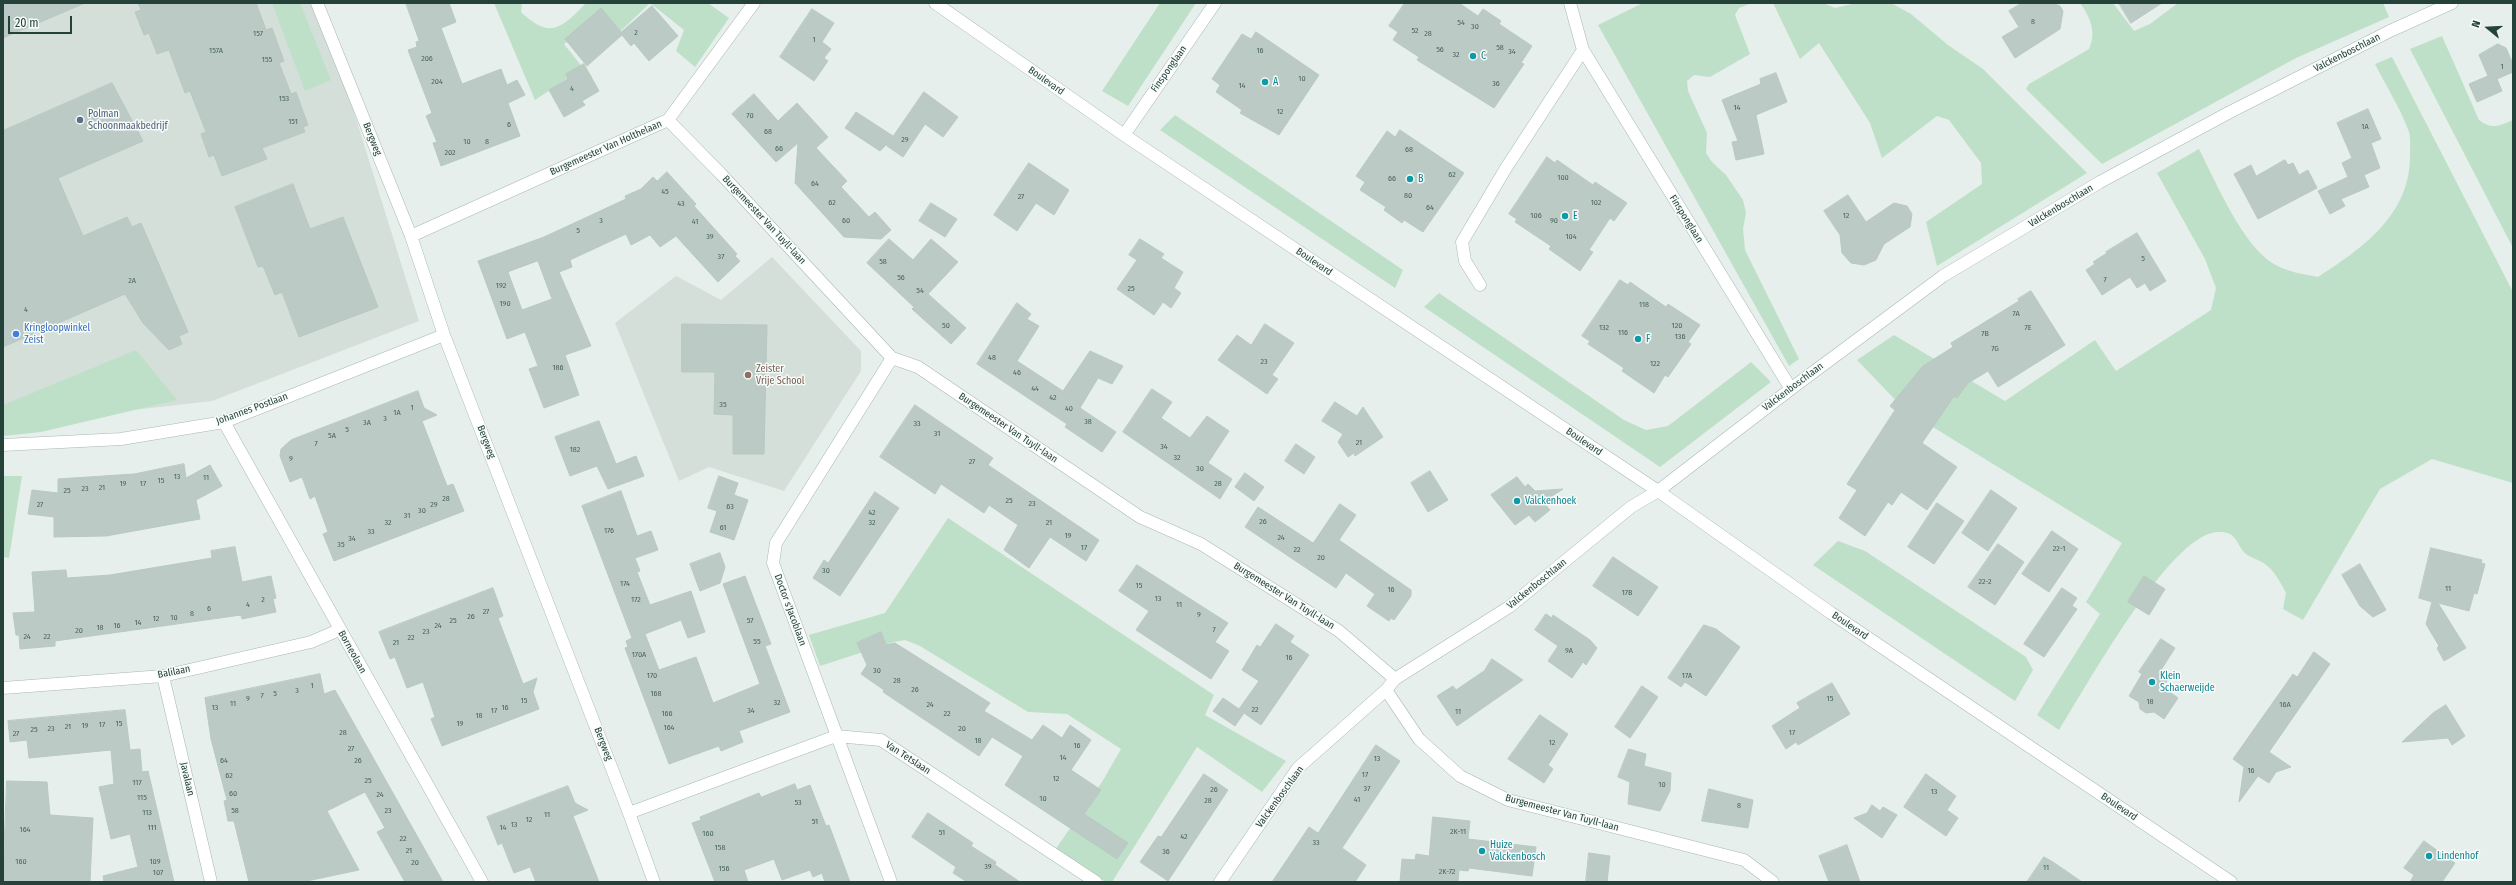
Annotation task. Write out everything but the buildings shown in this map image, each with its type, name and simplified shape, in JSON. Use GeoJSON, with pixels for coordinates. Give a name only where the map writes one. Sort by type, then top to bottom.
{"type":"FeatureCollection","features":[{"type":"Feature","properties":{"kind":"street","name":"Bergweg"},"geometry":{"type":"LineString","coordinates":[[318,3],[411,236],[444,335],[630,813],[654,882]]}},
{"type":"Feature","properties":{"kind":"street","name":"Burgemeester Van Holthelaan"},"geometry":{"type":"LineString","coordinates":[[411,236],[668,120],[754,3]]}},
{"type":"Feature","properties":{"kind":"street","name":"Boulevard"},"geometry":{"type":"LineString","coordinates":[[935,3],[1124,135],[1658,491],[1831,614],[2232,882]]}},
{"type":"Feature","properties":{"kind":"street","name":"Finsponglaan"},"geometry":{"type":"LineString","coordinates":[[1124,135],[1215,3]]}},
{"type":"Feature","properties":{"kind":"street","name":"Finsponglaan"},"geometry":{"type":"LineString","coordinates":[[1570,3],[1583,50],[1791,389]]}},
{"type":"Feature","properties":{"kind":"street","name":"Valckenboschlaan"},"geometry":{"type":"LineString","coordinates":[[1220,882],[1298,768],[1386,690],[1395,679],[1509,608],[1631,507],[1658,491],[1791,389],[1943,276],[2100,182],[2230,112],[2390,31],[2452,3]]}},
{"type":"Feature","properties":{"kind":"street"},"geometry":{"type":"LineString","coordinates":[[1480,285],[1465,261],[1462,242],[1506,168],[1583,50]]}},
{"type":"Feature","properties":{"kind":"street","name":"Burgemeester Van Tuyll-laan"},"geometry":{"type":"LineString","coordinates":[[668,120],[721,174],[892,358],[918,368],[1140,517],[1201,544],[1339,631],[1395,679]]}},
{"type":"Feature","properties":{"kind":"street","name":"Johannes Postlaan"},"geometry":{"type":"LineString","coordinates":[[3,445],[121,439],[224,422],[444,335]]}},
{"type":"Feature","properties":{"kind":"street","name":"Doctor s'Jacoblaan"},"geometry":{"type":"LineString","coordinates":[[891,882],[773,563],[776,543],[892,358]]}},
{"type":"Feature","properties":{"kind":"street","name":"Borneolaan"},"geometry":{"type":"LineString","coordinates":[[224,422],[339,630],[482,882]]}},
{"type":"Feature","properties":{"kind":"street","name":"Balilaan"},"geometry":{"type":"LineString","coordinates":[[3,688],[163,676],[310,642],[339,630]]}},
{"type":"Feature","properties":{"kind":"street","name":"Javalaan"},"geometry":{"type":"LineString","coordinates":[[163,676],[211,882]]}},
{"type":"Feature","properties":{"kind":"street","name":"Burgemeester Van Tuyll-laan"},"geometry":{"type":"LineString","coordinates":[[1386,690],[1419,739],[1466,780],[1508,800],[1744,860],[1773,882]]}},
{"type":"Feature","properties":{"kind":"street","name":"Van Tetslaan"},"geometry":{"type":"LineString","coordinates":[[630,813],[836,736],[881,740],[1096,882]]}},
{"type":"Feature","properties":{"kind":"shaded area"},"geometry":{"type":"Polygon","coordinates":[[[3,3],[320,3],[419,321],[212,401],[3,425],[3,3]]]}},
{"type":"Feature","properties":{"kind":"shaded area","name":"Zeister Vrije School"},"geometry":{"type":"Polygon","coordinates":[[[772,257],[861,351],[861,371],[784,491],[709,467],[679,481],[615,323],[676,276],[721,300],[772,257]]]}},
{"type":"Feature","properties":{"kind":"green space"},"geometry":{"type":"Polygon","coordinates":[[[272,3],[300,3],[331,80],[305,91],[272,3]]]}},
{"type":"Feature","properties":{"kind":"green space"},"geometry":{"type":"Polygon","coordinates":[[[494,3],[522,3],[521,12],[531,21],[548,28],[563,24],[586,3],[650,3],[602,49],[585,30],[564,44],[583,68],[535,100],[494,3]]]}},
{"type":"Feature","properties":{"kind":"green space"},"geometry":{"type":"Polygon","coordinates":[[[650,3],[708,3],[729,18],[695,67],[676,51],[684,30],[650,3]]]}},
{"type":"Feature","properties":{"kind":"green space"},"geometry":{"type":"Polygon","coordinates":[[[1160,3],[1196,3],[1128,106],[1102,91],[1160,3]]]}},
{"type":"Feature","properties":{"kind":"green space"},"geometry":{"type":"Polygon","coordinates":[[[1643,3],[1752,3],[1739,8],[1735,15],[1750,54],[1710,77],[1694,75],[1687,81],[1688,91],[1707,133],[1706,153],[1712,162],[1726,175],[1743,200],[1746,213],[1743,229],[1745,250],[1799,359],[1789,366],[1598,25],[1643,3]]]}},
{"type":"Feature","properties":{"kind":"green space"},"geometry":{"type":"Polygon","coordinates":[[[1773,3],[1823,3],[1835,8],[1856,3],[1891,3],[1911,14],[1948,45],[1983,69],[2087,173],[1937,266],[1926,222],[1982,184],[1981,163],[1949,120],[1937,116],[1882,158],[1870,123],[1819,43],[1800,59],[1773,3]]]}},
{"type":"Feature","properties":{"kind":"green space"},"geometry":{"type":"Polygon","coordinates":[[[2080,3],[2113,3],[2134,31],[2150,24],[2178,3],[2383,3],[2389,17],[2296,58],[2102,164],[2026,89],[2029,84],[2089,49],[2092,37],[2091,25],[2087,14],[2080,3]]]}},
{"type":"Feature","properties":{"kind":"green space"},"geometry":{"type":"Polygon","coordinates":[[[2442,36],[2479,120],[2488,125],[2496,126],[2513,120],[2513,248],[2410,49],[2442,36]]]}},
{"type":"Feature","properties":{"kind":"green space"},"geometry":{"type":"Polygon","coordinates":[[[2392,57],[2513,292],[2513,483],[2432,459],[2380,489],[2303,620],[2283,609],[2286,593],[2276,576],[2270,568],[2262,562],[2246,554],[2232,535],[2217,532],[2197,540],[2176,558],[2153,585],[2108,650],[2059,730],[2037,715],[2100,614],[2086,602],[2122,543],[1905,410],[1857,360],[1894,335],[2005,401],[2095,340],[2116,371],[2211,310],[2216,288],[2205,259],[2157,173],[2199,149],[2231,212],[2251,243],[2262,255],[2284,269],[2318,277],[2367,242],[2393,213],[2402,196],[2408,177],[2410,135],[2406,123],[2375,64],[2392,57]]]}},
{"type":"Feature","properties":{"kind":"green space"},"geometry":{"type":"Polygon","coordinates":[[[1175,115],[1403,270],[1395,288],[1160,130],[1175,115]]]}},
{"type":"Feature","properties":{"kind":"green space"},"geometry":{"type":"Polygon","coordinates":[[[1439,293],[1624,420],[1646,430],[1668,426],[1751,362],[1771,382],[1660,467],[1424,307],[1439,293]]]}},
{"type":"Feature","properties":{"kind":"green space"},"geometry":{"type":"Polygon","coordinates":[[[136,350],[177,400],[41,432],[3,436],[3,405],[136,350]]]}},
{"type":"Feature","properties":{"kind":"green space"},"geometry":{"type":"Polygon","coordinates":[[[3,476],[22,476],[9,558],[3,557],[3,476]]]}},
{"type":"Feature","properties":{"kind":"green space"},"geometry":{"type":"Polygon","coordinates":[[[948,518],[1214,695],[1205,715],[1286,761],[1262,792],[1197,747],[1112,882],[1106,882],[1055,850],[1102,782],[1121,749],[1067,714],[1028,712],[920,646],[905,640],[894,642],[820,666],[809,635],[885,613],[948,518]]]}},
{"type":"Feature","properties":{"kind":"green space"},"geometry":{"type":"Polygon","coordinates":[[[1838,541],[1865,551],[2026,657],[2033,670],[2015,701],[1813,565],[1838,541]]]}},
{"type":"Feature","properties":{"kind":"place","name":"C"},"geometry":{"type":"Point","coordinates":[1473,56]}},
{"type":"Feature","properties":{"kind":"place","name":"A"},"geometry":{"type":"Point","coordinates":[1265,82]}},
{"type":"Feature","properties":{"kind":"place","name":"Polman Schoonmaakbedrijf"},"geometry":{"type":"Point","coordinates":[80,120]}},
{"type":"Feature","properties":{"kind":"place","name":"B"},"geometry":{"type":"Point","coordinates":[1410,179]}},
{"type":"Feature","properties":{"kind":"place","name":"E"},"geometry":{"type":"Point","coordinates":[1565,216]}},
{"type":"Feature","properties":{"kind":"place","name":"Kringloopwinkel Zeist"},"geometry":{"type":"Point","coordinates":[16,334]}},
{"type":"Feature","properties":{"kind":"place","name":"F"},"geometry":{"type":"Point","coordinates":[1638,339]}},
{"type":"Feature","properties":{"kind":"place","name":"Zeister Vrije School"},"geometry":{"type":"Point","coordinates":[748,375]}},
{"type":"Feature","properties":{"kind":"place","name":"Valckenhoek"},"geometry":{"type":"Point","coordinates":[1517,501]}},
{"type":"Feature","properties":{"kind":"place","name":"Klein Schaerweijde"},"geometry":{"type":"Point","coordinates":[2152,682]}},
{"type":"Feature","properties":{"kind":"place","name":"Huize Valckenbosch"},"geometry":{"type":"Point","coordinates":[1482,851]}},
{"type":"Feature","properties":{"kind":"place","name":"Lindenhof"},"geometry":{"type":"Point","coordinates":[2429,856]}}]}
